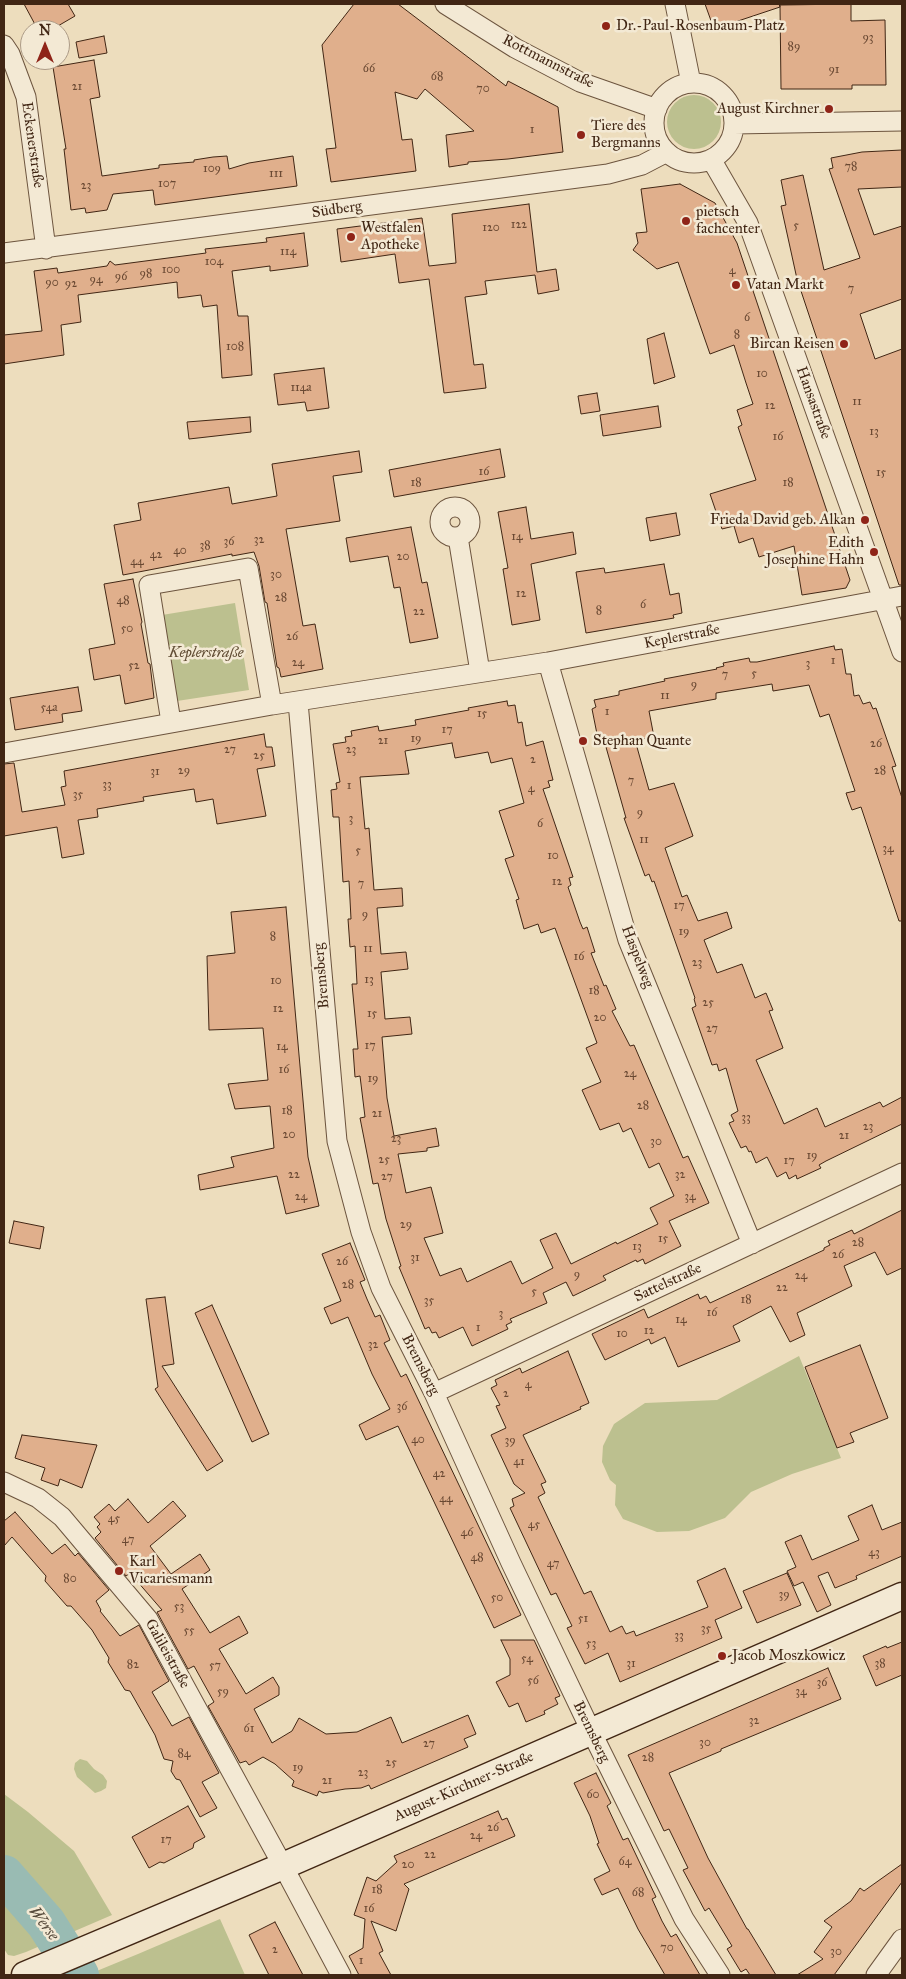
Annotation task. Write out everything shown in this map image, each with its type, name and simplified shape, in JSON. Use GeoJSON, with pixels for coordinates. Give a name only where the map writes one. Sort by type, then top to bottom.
{"type":"FeatureCollection","features":[{"type":"Feature","properties":{"kind":"street","name":"Rottmannstraße"},"geometry":{"type":"LineString","coordinates":[[445,4],[515,48],[580,82],[657,109]]}},
{"type":"Feature","properties":{"kind":"street"},"geometry":{"type":"LineString","coordinates":[[675,4],[691,83]]}},
{"type":"Feature","properties":{"kind":"street","name":"Eckenerstraße"},"geometry":{"type":"LineString","coordinates":[[4,45],[10,54],[26,97],[46,249]]}},
{"type":"Feature","properties":{"kind":"street"},"geometry":{"type":"LineString","coordinates":[[691,83],[711,87],[726,99],[732,111],[734,124],[728,145],[720,153],[711,159],[693,163],[675,158],[667,152],[655,132],[654,121],[662,99],[670,91],[691,83]]}},
{"type":"Feature","properties":{"kind":"street"},"geometry":{"type":"LineString","coordinates":[[734,124],[902,121]]}},
{"type":"Feature","properties":{"kind":"street","name":"Südberg"},"geometry":{"type":"LineString","coordinates":[[4,254],[608,174],[642,165],[667,152]]}},
{"type":"Feature","properties":{"kind":"street","name":"Hansastraße"},"geometry":{"type":"LineString","coordinates":[[711,159],[748,223],[893,598],[902,652]]}},
{"type":"Feature","properties":{"kind":"street"},"geometry":{"type":"LineString","coordinates":[[458,537],[480,672]]}},
{"type":"Feature","properties":{"kind":"street"},"geometry":{"type":"LineString","coordinates":[[172,722],[149,585],[239,569],[248,568],[272,705]]}},
{"type":"Feature","properties":{"kind":"street","name":"Keplerstraße"},"geometry":{"type":"LineString","coordinates":[[4,753],[272,705],[548,662],[893,598]]}},
{"type":"Feature","properties":{"kind":"street","name":"Haspelweg"},"geometry":{"type":"LineString","coordinates":[[548,662],[628,940],[752,1244]]}},
{"type":"Feature","properties":{"kind":"street","name":"Bremsberg"},"geometry":{"type":"LineString","coordinates":[[298,702],[337,1141],[361,1232],[381,1288],[434,1393],[511,1563],[591,1731],[684,1919],[720,1975]]}},
{"type":"Feature","properties":{"kind":"street","name":"Sattelstraße"},"geometry":{"type":"LineString","coordinates":[[434,1393],[902,1173]]}},
{"type":"Feature","properties":{"kind":"street","name":"Galileistraße"},"geometry":{"type":"LineString","coordinates":[[4,1482],[38,1498],[62,1517],[148,1619],[341,1975]]}},
{"type":"Feature","properties":{"kind":"street","name":"August-Kirchner-Straße"},"geometry":{"type":"LineString","coordinates":[[31,1973],[283,1866],[902,1596]]}},
{"type":"Feature","properties":{"kind":"street"},"geometry":{"type":"LineString","coordinates":[[876,1975],[902,1939]]}},
{"type":"Feature","properties":{"kind":"green space"},"geometry":{"type":"Polygon","coordinates":[[[694,95],[713,103],[721,122],[713,141],[694,149],[675,141],[667,122],[675,103],[694,95]]]}},
{"type":"Feature","properties":{"kind":"green space","name":"Keplerstraße"},"geometry":{"type":"Polygon","coordinates":[[[235,603],[249,690],[177,701],[162,615],[235,603]]]}},
{"type":"Feature","properties":{"kind":"green space"},"geometry":{"type":"Polygon","coordinates":[[[799,1356],[841,1458],[792,1474],[751,1492],[725,1518],[689,1531],[657,1532],[623,1519],[615,1505],[616,1485],[610,1480],[602,1462],[603,1446],[614,1424],[645,1403],[717,1400],[799,1356]]]}},
{"type":"Feature","properties":{"kind":"green space"},"geometry":{"type":"Polygon","coordinates":[[[80,1759],[87,1761],[103,1775],[107,1781],[106,1788],[95,1793],[77,1777],[74,1769],[75,1763],[80,1759]]]}},
{"type":"Feature","properties":{"kind":"green space"},"geometry":{"type":"Polygon","coordinates":[[[4,1794],[74,1851],[112,1915],[14,1956],[8,1955],[4,1949],[4,1794]]]}},
{"type":"Feature","properties":{"kind":"green space"},"geometry":{"type":"Polygon","coordinates":[[[220,1919],[245,1975],[87,1975],[138,1954],[220,1919]]]}},
{"type":"Feature","properties":{"kind":"building"},"geometry":{"type":"Polygon","coordinates":[[[24,4],[68,4],[75,16],[68,20],[33,20],[24,4]]]}},
{"type":"Feature","properties":{"kind":"building"},"geometry":{"type":"Polygon","coordinates":[[[354,4],[398,4],[506,86],[508,81],[558,107],[563,152],[468,162],[468,164],[449,167],[446,135],[474,131],[425,89],[417,99],[395,92],[402,140],[412,139],[416,171],[331,182],[326,149],[336,148],[322,45],[354,4]]]}},
{"type":"Feature","properties":{"kind":"building"},"geometry":{"type":"Polygon","coordinates":[[[705,4],[779,4],[780,7],[714,29],[705,4]]]}},
{"type":"Feature","properties":{"kind":"building"},"geometry":{"type":"Polygon","coordinates":[[[851,4],[851,21],[885,20],[886,85],[852,85],[852,89],[781,89],[780,5],[851,4]]]}},
{"type":"Feature","properties":{"kind":"building"},"geometry":{"type":"Polygon","coordinates":[[[104,36],[107,53],[79,58],[76,42],[104,36]]]}},
{"type":"Feature","properties":{"kind":"building"},"geometry":{"type":"Polygon","coordinates":[[[94,60],[100,97],[90,99],[102,176],[159,168],[159,165],[194,162],[194,160],[213,157],[227,156],[229,169],[249,163],[293,156],[297,186],[155,205],[153,190],[113,194],[107,210],[86,213],[85,208],[71,210],[64,149],[66,149],[53,70],[70,70],[70,64],[94,60]]]}},
{"type":"Feature","properties":{"kind":"building"},"geometry":{"type":"Polygon","coordinates":[[[902,150],[902,187],[858,189],[874,235],[902,226],[902,299],[860,314],[875,359],[902,349],[902,585],[899,585],[797,279],[781,206],[786,205],[781,180],[803,175],[824,270],[860,258],[829,169],[833,168],[831,158],[862,152],[902,150]]]}},
{"type":"Feature","properties":{"kind":"building"},"geometry":{"type":"Polygon","coordinates":[[[680,184],[715,203],[737,243],[850,580],[846,588],[802,595],[794,546],[759,557],[753,538],[739,543],[734,526],[722,529],[710,494],[756,480],[738,427],[742,425],[737,410],[753,404],[734,345],[710,354],[678,262],[657,269],[633,250],[638,243],[636,233],[647,232],[641,189],[680,184]]]}},
{"type":"Feature","properties":{"kind":"building"},"geometry":{"type":"Polygon","coordinates":[[[529,204],[537,272],[556,269],[559,290],[538,294],[535,275],[485,281],[487,294],[465,297],[474,365],[483,364],[486,388],[444,393],[429,279],[399,283],[395,254],[341,262],[337,229],[422,218],[429,266],[456,263],[452,214],[529,204]]]}},
{"type":"Feature","properties":{"kind":"building"},"geometry":{"type":"Polygon","coordinates":[[[304,233],[308,266],[270,271],[270,266],[232,271],[238,316],[248,316],[252,375],[222,378],[217,305],[203,307],[201,295],[178,298],[177,282],[78,295],[81,322],[61,325],[64,355],[4,364],[4,335],[42,331],[34,271],[57,268],[58,273],[107,266],[110,261],[115,265],[206,253],[205,249],[267,242],[266,238],[304,233]]]}},
{"type":"Feature","properties":{"kind":"building"},"geometry":{"type":"Polygon","coordinates":[[[664,333],[675,377],[654,384],[647,339],[664,333]]]}},
{"type":"Feature","properties":{"kind":"building"},"geometry":{"type":"Polygon","coordinates":[[[324,368],[329,408],[307,411],[305,402],[278,405],[274,374],[324,368]]]}},
{"type":"Feature","properties":{"kind":"building"},"geometry":{"type":"Polygon","coordinates":[[[597,393],[600,411],[581,414],[578,396],[597,393]]]}},
{"type":"Feature","properties":{"kind":"building"},"geometry":{"type":"Polygon","coordinates":[[[658,406],[661,427],[603,436],[600,415],[658,406]]]}},
{"type":"Feature","properties":{"kind":"building"},"geometry":{"type":"Polygon","coordinates":[[[250,417],[251,432],[189,439],[187,422],[250,417]]]}},
{"type":"Feature","properties":{"kind":"building"},"geometry":{"type":"Polygon","coordinates":[[[500,449],[505,477],[394,497],[389,470],[500,449]]]}},
{"type":"Feature","properties":{"kind":"building"},"geometry":{"type":"Polygon","coordinates":[[[359,451],[362,472],[333,476],[340,521],[286,529],[303,626],[315,624],[323,669],[281,677],[277,667],[267,603],[265,602],[259,566],[254,552],[232,556],[232,554],[123,575],[114,525],[141,520],[138,503],[229,487],[232,504],[277,496],[272,464],[359,451]]]}},
{"type":"Feature","properties":{"kind":"building"},"geometry":{"type":"Polygon","coordinates":[[[526,507],[531,539],[573,532],[576,554],[531,564],[540,620],[512,625],[503,569],[508,568],[498,512],[526,507]]]}},
{"type":"Feature","properties":{"kind":"building"},"geometry":{"type":"Polygon","coordinates":[[[676,513],[680,535],[650,541],[646,518],[676,513]]]}},
{"type":"Feature","properties":{"kind":"building"},"geometry":{"type":"Polygon","coordinates":[[[411,527],[422,583],[427,582],[438,638],[410,643],[400,587],[394,588],[388,556],[350,562],[346,538],[411,527]]]}},
{"type":"Feature","properties":{"kind":"building"},"geometry":{"type":"Polygon","coordinates":[[[664,564],[670,595],[679,593],[682,613],[673,615],[674,618],[586,633],[576,572],[604,568],[605,573],[664,564]]]}},
{"type":"Feature","properties":{"kind":"building"},"geometry":{"type":"Polygon","coordinates":[[[133,579],[148,663],[150,664],[154,698],[125,704],[120,675],[94,680],[89,649],[115,644],[104,584],[133,579]]]}},
{"type":"Feature","properties":{"kind":"building"},"geometry":{"type":"Polygon","coordinates":[[[834,646],[835,650],[842,649],[846,674],[851,674],[854,696],[859,695],[863,704],[870,702],[873,709],[876,708],[896,766],[892,767],[902,798],[902,921],[899,921],[861,807],[852,810],[849,802],[846,793],[855,791],[829,714],[820,717],[809,685],[773,691],[772,684],[716,693],[716,699],[649,711],[654,737],[635,740],[649,790],[674,783],[693,836],[665,848],[682,897],[687,895],[698,921],[727,912],[732,928],[704,940],[717,973],[742,964],[755,998],[766,993],[773,1010],[769,1011],[783,1048],[756,1060],[784,1124],[817,1108],[825,1127],[880,1102],[883,1107],[902,1097],[902,1124],[826,1161],[819,1165],[821,1168],[797,1179],[796,1175],[789,1179],[786,1172],[777,1177],[767,1157],[756,1163],[751,1151],[749,1152],[746,1146],[741,1148],[729,1123],[734,1121],[731,1115],[738,1111],[726,1068],[719,1071],[717,1064],[712,1065],[692,1008],[696,1006],[695,998],[654,881],[652,882],[649,874],[645,876],[624,818],[626,818],[604,740],[601,733],[597,734],[592,709],[596,707],[594,700],[619,695],[619,691],[665,681],[664,679],[717,669],[724,666],[723,663],[749,658],[750,662],[757,662],[834,646]]]}},
{"type":"Feature","properties":{"kind":"building"},"geometry":{"type":"Polygon","coordinates":[[[78,687],[82,711],[62,714],[63,722],[15,730],[10,698],[78,687]]]}},
{"type":"Feature","properties":{"kind":"building"},"geometry":{"type":"Polygon","coordinates":[[[507,701],[508,706],[515,705],[518,723],[522,722],[526,746],[543,741],[553,780],[548,781],[550,787],[543,789],[573,877],[569,878],[571,885],[568,887],[580,922],[583,929],[587,927],[595,952],[591,953],[604,986],[606,985],[616,1009],[612,1011],[630,1046],[634,1045],[683,1158],[688,1156],[709,1203],[669,1221],[681,1246],[645,1264],[643,1259],[637,1262],[636,1260],[603,1276],[606,1280],[573,1296],[566,1282],[543,1293],[547,1303],[510,1319],[512,1322],[506,1325],[508,1329],[472,1346],[463,1327],[439,1338],[436,1332],[432,1333],[429,1327],[425,1329],[399,1267],[401,1266],[386,1219],[378,1183],[373,1184],[360,1118],[365,1117],[360,1076],[355,1077],[353,1049],[358,1049],[352,984],[357,984],[355,946],[350,947],[348,919],[351,919],[349,881],[343,882],[339,817],[333,817],[331,790],[337,789],[336,783],[340,782],[333,744],[346,742],[345,737],[352,736],[351,731],[378,726],[379,731],[416,725],[415,720],[469,710],[468,708],[507,701]],[[452,743],[405,751],[409,774],[360,777],[365,829],[369,828],[374,890],[402,888],[403,906],[377,908],[381,954],[406,952],[408,969],[381,972],[385,1019],[410,1017],[412,1034],[382,1037],[387,1098],[394,1136],[436,1128],[439,1146],[427,1148],[427,1151],[398,1154],[406,1193],[431,1187],[443,1233],[424,1238],[440,1276],[461,1268],[467,1282],[511,1261],[522,1284],[553,1268],[540,1240],[556,1233],[571,1264],[658,1224],[650,1208],[674,1196],[659,1163],[649,1168],[631,1128],[623,1132],[619,1123],[600,1130],[582,1090],[601,1082],[586,1048],[597,1043],[555,928],[541,933],[538,924],[524,929],[516,900],[519,899],[505,859],[514,856],[499,811],[524,803],[512,758],[491,763],[488,752],[455,758],[452,743]]]}},
{"type":"Feature","properties":{"kind":"building"},"geometry":{"type":"Polygon","coordinates":[[[264,734],[266,747],[272,747],[275,766],[257,769],[266,816],[217,824],[213,799],[196,802],[194,789],[143,797],[144,801],[97,809],[98,817],[78,820],[84,854],[62,858],[57,827],[4,836],[4,764],[14,763],[22,812],[65,805],[61,787],[66,786],[64,771],[264,734]]]}},
{"type":"Feature","properties":{"kind":"building"},"geometry":{"type":"Polygon","coordinates":[[[286,907],[308,1157],[319,1206],[286,1214],[277,1176],[200,1190],[198,1175],[234,1167],[231,1157],[274,1148],[270,1106],[235,1109],[228,1084],[268,1080],[263,1028],[209,1030],[207,956],[235,953],[231,912],[286,907]]]}},
{"type":"Feature","properties":{"kind":"building"},"geometry":{"type":"Polygon","coordinates":[[[902,1210],[902,1268],[887,1275],[875,1252],[844,1266],[852,1286],[797,1313],[805,1335],[790,1342],[771,1306],[733,1326],[740,1341],[678,1367],[665,1337],[651,1344],[649,1339],[605,1360],[592,1334],[644,1309],[648,1318],[698,1294],[700,1299],[706,1296],[710,1303],[824,1250],[824,1248],[830,1245],[828,1241],[852,1230],[854,1234],[902,1210]]]}},
{"type":"Feature","properties":{"kind":"building"},"geometry":{"type":"Polygon","coordinates":[[[14,1221],[44,1227],[40,1249],[9,1243],[14,1221]]]}},
{"type":"Feature","properties":{"kind":"building"},"geometry":{"type":"Polygon","coordinates":[[[350,1243],[365,1280],[360,1282],[367,1299],[375,1317],[380,1315],[390,1340],[384,1343],[401,1377],[406,1374],[521,1615],[494,1628],[398,1426],[366,1440],[359,1425],[390,1409],[372,1374],[348,1317],[331,1324],[324,1308],[341,1301],[322,1254],[350,1243]]]}},
{"type":"Feature","properties":{"kind":"building"},"geometry":{"type":"Polygon","coordinates":[[[165,1297],[174,1364],[162,1366],[223,1461],[207,1471],[155,1389],[158,1387],[146,1299],[165,1297]]]}},
{"type":"Feature","properties":{"kind":"building"},"geometry":{"type":"Polygon","coordinates":[[[212,1305],[269,1434],[252,1442],[195,1313],[212,1305]]]}},
{"type":"Feature","properties":{"kind":"building"},"geometry":{"type":"Polygon","coordinates":[[[860,1345],[888,1418],[850,1433],[854,1442],[837,1448],[805,1367],[860,1345]]]}},
{"type":"Feature","properties":{"kind":"building"},"geometry":{"type":"Polygon","coordinates":[[[568,1351],[589,1403],[580,1407],[581,1409],[523,1435],[546,1482],[541,1484],[545,1493],[538,1497],[584,1594],[591,1591],[610,1632],[622,1626],[626,1634],[634,1631],[636,1636],[708,1607],[697,1581],[725,1568],[742,1608],[715,1620],[722,1638],[620,1682],[608,1653],[585,1664],[567,1628],[572,1626],[556,1593],[551,1595],[510,1508],[514,1506],[512,1499],[525,1493],[514,1484],[491,1435],[506,1428],[496,1406],[500,1405],[491,1388],[497,1385],[495,1380],[520,1368],[522,1373],[568,1351]]]}},
{"type":"Feature","properties":{"kind":"building"},"geometry":{"type":"Polygon","coordinates":[[[22,1435],[97,1445],[82,1488],[60,1479],[58,1486],[41,1480],[45,1468],[15,1458],[22,1435]]]}},
{"type":"Feature","properties":{"kind":"building"},"geometry":{"type":"Polygon","coordinates":[[[128,1499],[148,1523],[173,1501],[186,1516],[150,1546],[171,1574],[200,1554],[210,1570],[182,1589],[210,1633],[239,1616],[248,1633],[219,1649],[246,1694],[273,1677],[279,1687],[279,1695],[254,1709],[272,1743],[292,1731],[299,1718],[326,1734],[357,1732],[391,1717],[402,1743],[468,1715],[476,1734],[464,1739],[468,1747],[371,1789],[369,1785],[361,1788],[323,1793],[319,1791],[317,1796],[292,1786],[294,1781],[275,1764],[263,1757],[249,1765],[246,1761],[240,1763],[208,1706],[214,1702],[194,1666],[188,1669],[157,1612],[162,1610],[130,1573],[126,1576],[95,1538],[101,1532],[97,1527],[100,1524],[94,1517],[109,1504],[115,1511],[128,1499]]]}},
{"type":"Feature","properties":{"kind":"building"},"geometry":{"type":"Polygon","coordinates":[[[872,1505],[882,1530],[902,1522],[902,1556],[856,1576],[857,1579],[835,1588],[828,1572],[818,1576],[831,1605],[817,1612],[803,1582],[794,1586],[787,1571],[796,1567],[785,1542],[801,1535],[812,1560],[859,1540],[848,1516],[872,1505]]]}},
{"type":"Feature","properties":{"kind":"building"},"geometry":{"type":"Polygon","coordinates":[[[15,1512],[52,1554],[65,1544],[75,1556],[78,1553],[109,1590],[96,1601],[100,1611],[120,1636],[139,1625],[169,1681],[152,1692],[172,1726],[189,1717],[219,1773],[202,1782],[217,1808],[200,1817],[180,1780],[176,1779],[171,1771],[173,1761],[164,1759],[155,1735],[130,1691],[125,1690],[108,1662],[109,1658],[92,1630],[45,1581],[46,1576],[12,1537],[4,1546],[4,1521],[15,1512]]]}},
{"type":"Feature","properties":{"kind":"building"},"geometry":{"type":"Polygon","coordinates":[[[787,1573],[801,1605],[757,1623],[743,1591],[787,1573]]]}},
{"type":"Feature","properties":{"kind":"building"},"geometry":{"type":"Polygon","coordinates":[[[501,1640],[534,1640],[560,1696],[555,1698],[558,1704],[544,1711],[545,1714],[526,1722],[518,1703],[509,1707],[496,1682],[510,1675],[510,1659],[501,1640]]]}},
{"type":"Feature","properties":{"kind":"building"},"geometry":{"type":"Polygon","coordinates":[[[902,1642],[902,1675],[876,1686],[863,1656],[886,1646],[887,1648],[902,1642]]]}},
{"type":"Feature","properties":{"kind":"building"},"geometry":{"type":"Polygon","coordinates":[[[828,1668],[841,1699],[669,1773],[708,1858],[747,1929],[776,1975],[750,1975],[746,1969],[741,1972],[727,1949],[732,1946],[709,1908],[705,1911],[683,1870],[688,1868],[669,1829],[664,1831],[628,1755],[828,1668]]]}},
{"type":"Feature","properties":{"kind":"building"},"geometry":{"type":"Polygon","coordinates":[[[596,1773],[611,1803],[607,1806],[623,1840],[628,1838],[656,1897],[652,1899],[662,1921],[671,1937],[676,1934],[700,1975],[665,1975],[638,1929],[618,1888],[602,1895],[594,1879],[610,1871],[597,1844],[599,1843],[590,1816],[574,1783],[596,1773]]]}},
{"type":"Feature","properties":{"kind":"building"},"geometry":{"type":"Polygon","coordinates":[[[188,1806],[205,1837],[194,1843],[193,1848],[164,1863],[160,1862],[149,1868],[132,1837],[188,1806]]]}},
{"type":"Feature","properties":{"kind":"building"},"geometry":{"type":"Polygon","coordinates":[[[498,1811],[502,1820],[507,1818],[515,1836],[404,1884],[409,1889],[396,1931],[371,1921],[383,1951],[379,1953],[391,1975],[359,1975],[349,1956],[363,1948],[365,1919],[354,1915],[367,1877],[376,1881],[397,1862],[394,1856],[498,1811]]]}},
{"type":"Feature","properties":{"kind":"building"},"geometry":{"type":"Polygon","coordinates":[[[902,1864],[902,1882],[834,1975],[797,1975],[823,1959],[814,1952],[832,1927],[824,1921],[851,1901],[860,1888],[864,1891],[902,1864]]]}},
{"type":"Feature","properties":{"kind":"building"},"geometry":{"type":"Polygon","coordinates":[[[275,1922],[303,1975],[269,1975],[249,1935],[275,1922]]]}},
{"type":"Feature","properties":{"kind":"waterway","name":"Werse"},"geometry":{"type":"LineString","coordinates":[[4,1875],[46,1923],[79,1975]]}},
{"type":"Feature","properties":{"kind":"place","name":"Dr.-Paul-Rosenbaum-Platz"},"geometry":{"type":"Point","coordinates":[606,26]}},
{"type":"Feature","properties":{"kind":"place","name":"August Kirchner"},"geometry":{"type":"Point","coordinates":[829,109]}},
{"type":"Feature","properties":{"kind":"place","name":"Tiere des Bergmanns"},"geometry":{"type":"Point","coordinates":[581,135]}},
{"type":"Feature","properties":{"kind":"place","name":"pietsch fachcenter"},"geometry":{"type":"Point","coordinates":[686,221]}},
{"type":"Feature","properties":{"kind":"place","name":"Westfalen Apotheke"},"geometry":{"type":"Point","coordinates":[351,237]}},
{"type":"Feature","properties":{"kind":"place","name":"Vatan Markt"},"geometry":{"type":"Point","coordinates":[736,285]}},
{"type":"Feature","properties":{"kind":"place","name":"Bircan Reisen"},"geometry":{"type":"Point","coordinates":[844,344]}},
{"type":"Feature","properties":{"kind":"place","name":"Frieda David geb. Alkan"},"geometry":{"type":"Point","coordinates":[865,520]}},
{"type":"Feature","properties":{"kind":"place","name":"Edith Josephine Hahn"},"geometry":{"type":"Point","coordinates":[874,552]}},
{"type":"Feature","properties":{"kind":"place","name":"Stephan Quante"},"geometry":{"type":"Point","coordinates":[583,741]}},
{"type":"Feature","properties":{"kind":"place","name":"Karl Vicariesmann"},"geometry":{"type":"Point","coordinates":[119,1571]}},
{"type":"Feature","properties":{"kind":"place","name":"Jacob Moszkowicz"},"geometry":{"type":"Point","coordinates":[722,1656]}}]}
